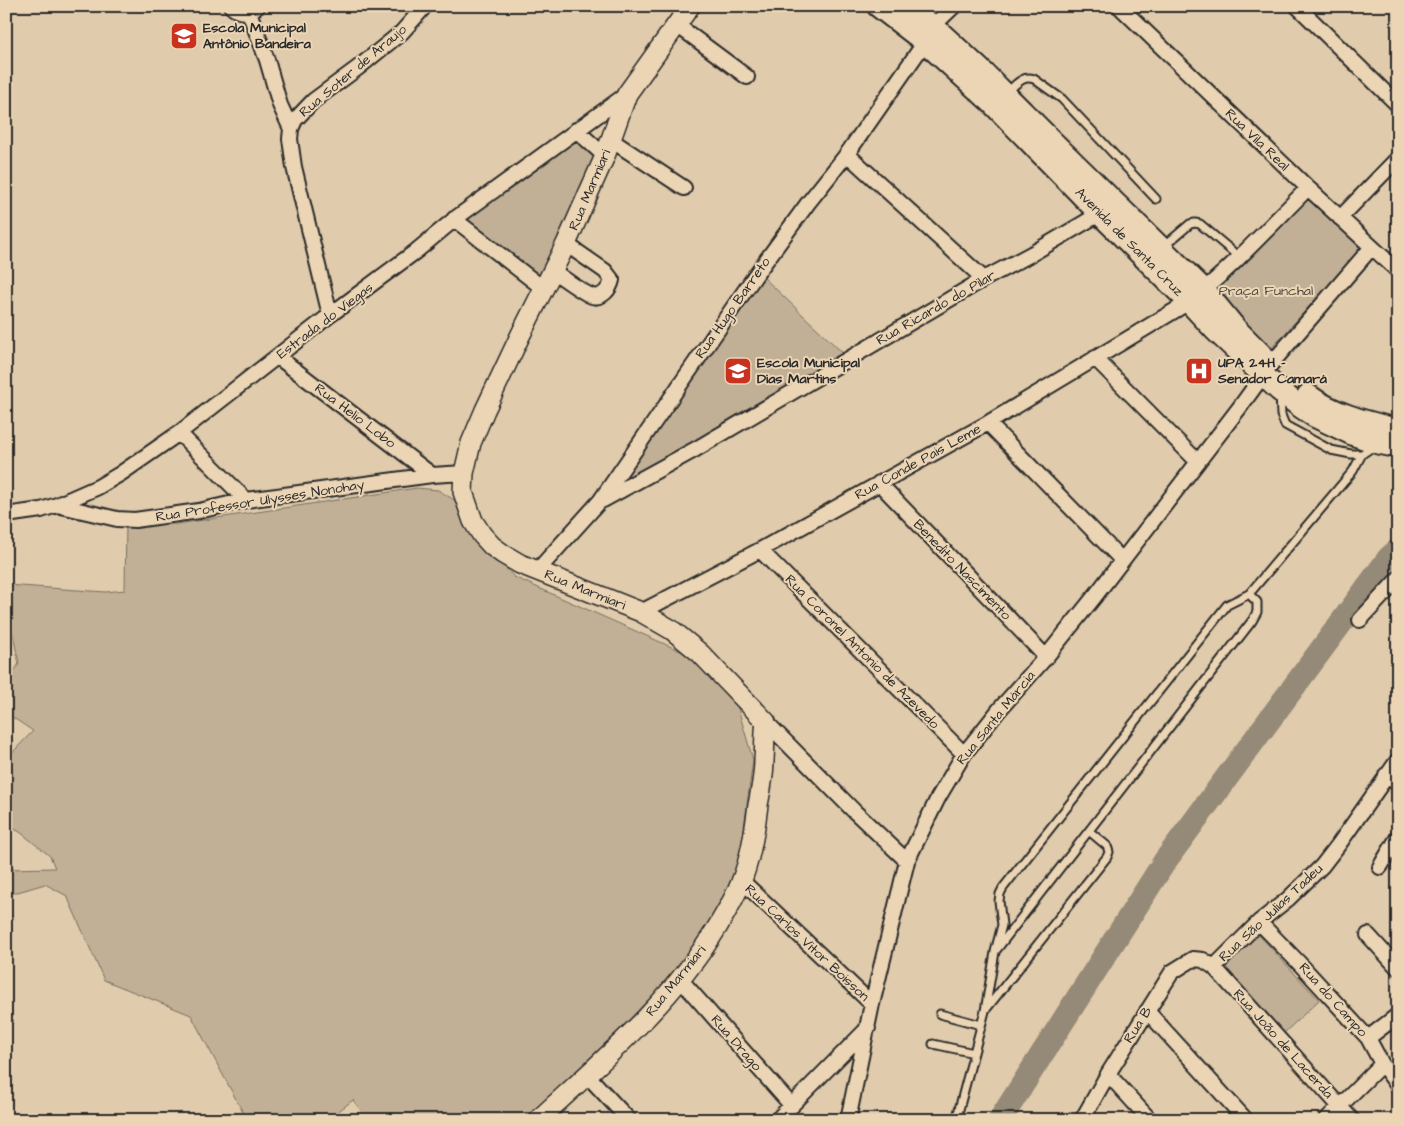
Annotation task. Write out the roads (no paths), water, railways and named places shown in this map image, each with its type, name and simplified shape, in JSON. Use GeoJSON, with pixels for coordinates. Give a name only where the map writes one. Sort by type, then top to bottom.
{"type":"FeatureCollection","features":[{"type":"Feature","properties":{"kind":"main road","name":"Avenida de Santa Cruz"},"geometry":{"type":"LineString","coordinates":[[878,6],[929,34],[1005,94],[1108,209],[1161,248],[1197,296]]}},
{"type":"Feature","properties":{"kind":"main road","name":"Avenida de Santa Cruz"},"geometry":{"type":"LineString","coordinates":[[906,6],[991,102],[1108,209],[1197,296],[1236,329],[1267,369],[1279,390],[1314,416],[1379,448]]}},
{"type":"Feature","properties":{"kind":"main road","name":"Avenida de Santa Cruz"},"geometry":{"type":"LineString","coordinates":[[1267,369],[1296,386],[1319,403],[1359,419],[1398,430]]}},
{"type":"Feature","properties":{"kind":"street"},"geometry":{"type":"LineString","coordinates":[[231,6],[241,12],[253,9],[280,105],[291,128]]}},
{"type":"Feature","properties":{"kind":"street","name":"Rua Soter de Araujo"},"geometry":{"type":"LineString","coordinates":[[330,315],[294,167],[290,139],[291,128],[295,120],[313,101],[402,32],[425,6]]}},
{"type":"Feature","properties":{"kind":"street","name":"Rua Marmiari"},"geometry":{"type":"LineString","coordinates":[[538,1120],[652,1012],[704,948],[732,903],[742,881],[750,854],[757,813],[764,761],[766,722],[688,643],[672,630],[641,612],[520,564],[503,554],[482,535],[473,522],[463,492],[464,473],[471,443],[485,410],[566,244],[608,148],[628,94],[690,6]]}},
{"type":"Feature","properties":{"kind":"street","name":"Rua Hugo Barreto"},"geometry":{"type":"LineString","coordinates":[[537,571],[600,501],[757,273],[808,202],[847,154],[929,34],[954,6]]}},
{"type":"Feature","properties":{"kind":"street"},"geometry":{"type":"LineString","coordinates":[[1297,6],[1398,105]]}},
{"type":"Feature","properties":{"kind":"street","name":"Rua Vila Real"},"geometry":{"type":"LineString","coordinates":[[1128,9],[1308,188],[1398,271]]}},
{"type":"Feature","properties":{"kind":"street"},"geometry":{"type":"LineString","coordinates":[[677,25],[747,77]]}},
{"type":"Feature","properties":{"kind":"street","name":"Estrada do Viegas"},"geometry":{"type":"LineString","coordinates":[[6,515],[41,510],[57,505],[98,487],[120,474],[179,432],[330,315],[408,258],[454,219],[628,94]]}},
{"type":"Feature","properties":{"kind":"street"},"geometry":{"type":"LineString","coordinates":[[576,130],[684,188]]}},
{"type":"Feature","properties":{"kind":"street"},"geometry":{"type":"LineString","coordinates":[[847,154],[984,279]]}},
{"type":"Feature","properties":{"kind":"street"},"geometry":{"type":"LineString","coordinates":[[1340,218],[1398,158]]}},
{"type":"Feature","properties":{"kind":"street"},"geometry":{"type":"LineString","coordinates":[[1197,296],[1308,188]]}},
{"type":"Feature","properties":{"kind":"street","name":"Rua Ricardo do Pilar"},"geometry":{"type":"LineString","coordinates":[[600,501],[696,448],[984,279],[1108,209]]}},
{"type":"Feature","properties":{"kind":"street"},"geometry":{"type":"LineString","coordinates":[[454,219],[544,289]]}},
{"type":"Feature","properties":{"kind":"street"},"geometry":{"type":"LineString","coordinates":[[553,271],[590,296],[600,295],[608,290],[611,285],[612,280],[605,272],[566,244]]}},
{"type":"Feature","properties":{"kind":"street"},"geometry":{"type":"LineString","coordinates":[[1267,369],[1372,246]]}},
{"type":"Feature","properties":{"kind":"street","name":"Rua Conde Pais Leme"},"geometry":{"type":"LineString","coordinates":[[641,612],[760,550],[988,423],[1197,296]]}},
{"type":"Feature","properties":{"kind":"street","name":"Rua Helio Lobo"},"geometry":{"type":"LineString","coordinates":[[278,357],[432,475]]}},
{"type":"Feature","properties":{"kind":"street"},"geometry":{"type":"LineString","coordinates":[[1095,358],[1198,462]]}},
{"type":"Feature","properties":{"kind":"street","name":"Rua Santa Márcia"},"geometry":{"type":"LineString","coordinates":[[848,1120],[872,1004],[907,861],[938,798],[964,754],[1095,596],[1267,369]]}},
{"type":"Feature","properties":{"kind":"street"},"geometry":{"type":"LineString","coordinates":[[988,423],[1122,560]]}},
{"type":"Feature","properties":{"kind":"street"},"geometry":{"type":"LineString","coordinates":[[179,432],[246,500]]}},
{"type":"Feature","properties":{"kind":"street","name":"Rua Professor Ulysses Nonohay"},"geometry":{"type":"LineString","coordinates":[[57,505],[116,519],[135,520],[199,511],[246,500],[432,475],[464,473]]}},
{"type":"Feature","properties":{"kind":"street","name":"Benedito Nascimento"},"geometry":{"type":"LineString","coordinates":[[879,483],[1046,657]]}},
{"type":"Feature","properties":{"kind":"street","name":"Rua Coronel Antonio de Azevedo"},"geometry":{"type":"LineString","coordinates":[[760,550],[964,754]]}},
{"type":"Feature","properties":{"kind":"street"},"geometry":{"type":"LineString","coordinates":[[1360,620],[1398,579]]}},
{"type":"Feature","properties":{"kind":"street"},"geometry":{"type":"LineString","coordinates":[[766,722],[855,812],[907,861]]}},
{"type":"Feature","properties":{"kind":"street","name":"Rua São Julias Tadeu"},"geometry":{"type":"LineString","coordinates":[[1214,967],[1259,922],[1288,899],[1322,866],[1345,837],[1398,760]]}},
{"type":"Feature","properties":{"kind":"street"},"geometry":{"type":"LineString","coordinates":[[1386,775],[1398,784]]}},
{"type":"Feature","properties":{"kind":"street"},"geometry":{"type":"LineString","coordinates":[[1380,867],[1398,837]]}},
{"type":"Feature","properties":{"kind":"street","name":"Rua Carlos Vitor Boisson"},"geometry":{"type":"LineString","coordinates":[[742,881],[872,1004]]}},
{"type":"Feature","properties":{"kind":"street","name":"Rua do Campo"},"geometry":{"type":"LineString","coordinates":[[1259,922],[1368,1038],[1382,1064],[1398,1086]]}},
{"type":"Feature","properties":{"kind":"street"},"geometry":{"type":"LineString","coordinates":[[1368,935],[1398,968]]}},
{"type":"Feature","properties":{"kind":"street","name":"Rua B"},"geometry":{"type":"LineString","coordinates":[[1082,1120],[1108,1074],[1172,972],[1193,959],[1203,960],[1214,967]]}},
{"type":"Feature","properties":{"kind":"street","name":"Rua João de Lacerda"},"geometry":{"type":"LineString","coordinates":[[1214,967],[1352,1120]]}},
{"type":"Feature","properties":{"kind":"street","name":"Rua Drago"},"geometry":{"type":"LineString","coordinates":[[680,979],[792,1106]]}},
{"type":"Feature","properties":{"kind":"street"},"geometry":{"type":"LineString","coordinates":[[1147,1011],[1246,1120]]}},
{"type":"Feature","properties":{"kind":"street"},"geometry":{"type":"LineString","coordinates":[[1368,1038],[1398,1015]]}},
{"type":"Feature","properties":{"kind":"street"},"geometry":{"type":"LineString","coordinates":[[777,1120],[868,1028]]}},
{"type":"Feature","properties":{"kind":"street"},"geometry":{"type":"LineString","coordinates":[[1326,1120],[1382,1064]]}},
{"type":"Feature","properties":{"kind":"street"},"geometry":{"type":"LineString","coordinates":[[1108,1074],[1150,1120]]}},
{"type":"Feature","properties":{"kind":"street"},"geometry":{"type":"LineString","coordinates":[[587,1075],[629,1120]]}},
{"type":"Feature","properties":{"kind":"lane"},"geometry":{"type":"LineString","coordinates":[[1005,94],[1024,78],[1034,79],[1062,99],[1156,200]]}},
{"type":"Feature","properties":{"kind":"lane"},"geometry":{"type":"LineString","coordinates":[[1161,248],[1190,224],[1195,223],[1200,224],[1239,257]]}},
{"type":"Feature","properties":{"kind":"lane"},"geometry":{"type":"LineString","coordinates":[[957,1117],[985,1011],[995,952],[1002,925],[999,901],[1003,888],[1227,606],[1249,594],[1353,472],[1379,448]]}},
{"type":"Feature","properties":{"kind":"lane"},"geometry":{"type":"LineString","coordinates":[[995,952],[1252,621],[1257,612],[1257,602],[1249,594]]}},
{"type":"Feature","properties":{"kind":"lane"},"geometry":{"type":"LineString","coordinates":[[985,1011],[1107,857],[1109,852],[1107,846],[1089,831]]}},
{"type":"Feature","properties":{"kind":"lane"},"geometry":{"type":"LineString","coordinates":[[940,1014],[981,1025]]}},
{"type":"Feature","properties":{"kind":"lane"},"geometry":{"type":"LineString","coordinates":[[933,1044],[974,1053]]}},
{"type":"Feature","properties":{"kind":"waterway"},"geometry":{"type":"LineString","coordinates":[[1000,1120],[1165,861],[1389,558],[1398,550]]}},
{"type":"Feature","properties":{"kind":"place","name":"Escola Municipal Antônio Bandeira"},"geometry":{"type":"Point","coordinates":[184,36]}},
{"type":"Feature","properties":{"kind":"place","name":"Escola Municipal Dias Martins"},"geometry":{"type":"Point","coordinates":[738,371]}},
{"type":"Feature","properties":{"kind":"place","name":"UPA 24H - Senador Camará"},"geometry":{"type":"Point","coordinates":[1199,371]}},
{"type":"Feature","properties":{"kind":"park label","name":"Praça Funchal"},"geometry":{"type":"Point","coordinates":[1266,291]}}]}
